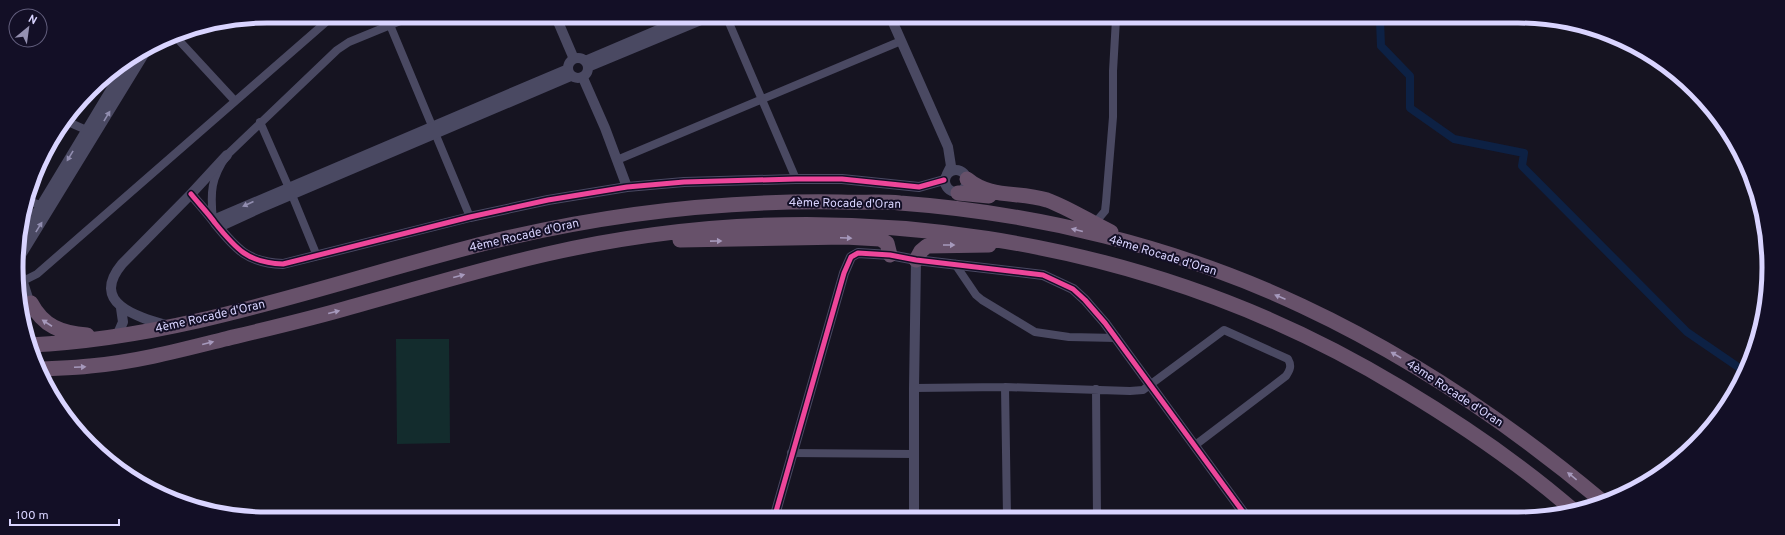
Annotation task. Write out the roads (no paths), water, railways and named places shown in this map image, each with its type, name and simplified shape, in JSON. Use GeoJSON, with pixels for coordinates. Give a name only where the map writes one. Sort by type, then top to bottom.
{"type":"FeatureCollection","features":[{"type":"Feature","properties":{"kind":"highway"},"geometry":{"type":"LineString","coordinates":[[965,176],[987,192],[1036,197],[1049,201],[1144,248]]}},
{"type":"Feature","properties":{"kind":"highway"},"geometry":{"type":"LineString","coordinates":[[956,193],[1020,199],[1026,200],[1029,205],[1026,211],[1022,212],[986,212]]}},
{"type":"Feature","properties":{"kind":"highway","name":"4ème Rocade d'Oran"},"geometry":{"type":"LineString","coordinates":[[35,344],[115,336],[170,326],[264,304],[486,243],[612,216],[698,206],[800,201],[893,202],[986,212],[1060,226],[1144,248],[1209,268],[1298,304],[1415,366],[1499,420],[1598,498]]}},
{"type":"Feature","properties":{"kind":"highway","name":"4ème Rocade d'Oran"},"geometry":{"type":"LineString","coordinates":[[45,369],[92,366],[166,353],[350,308],[501,265],[621,239],[735,227],[814,224],[871,226],[949,232],[1028,245],[1092,259],[1164,280],[1232,304],[1297,331],[1370,368],[1436,409],[1509,458],[1568,506]]}},
{"type":"Feature","properties":{"kind":"highway"},"geometry":{"type":"LineString","coordinates":[[621,239],[710,241],[845,237],[880,240],[887,243],[890,255]]}},
{"type":"Feature","properties":{"kind":"highway"},"geometry":{"type":"LineString","coordinates":[[916,260],[924,248],[936,245],[1028,245]]}},
{"type":"Feature","properties":{"kind":"highway"},"geometry":{"type":"LineString","coordinates":[[27,298],[37,314],[44,321],[56,328],[85,335],[115,336]]}},
{"type":"Feature","properties":{"kind":"street"},"geometry":{"type":"LineString","coordinates":[[24,279],[37,274],[325,23]]}},
{"type":"Feature","properties":{"kind":"street"},"geometry":{"type":"LineString","coordinates":[[115,336],[123,322],[121,308],[113,297],[111,290],[112,281],[116,271],[260,122],[338,50],[349,42],[394,23]]}},
{"type":"Feature","properties":{"kind":"street"},"geometry":{"type":"LineString","coordinates":[[559,23],[574,59]]}},
{"type":"Feature","properties":{"kind":"street"},"geometry":{"type":"LineString","coordinates":[[586,64],[675,23]]}},
{"type":"Feature","properties":{"kind":"street"},"geometry":{"type":"LineString","coordinates":[[586,64],[693,23]]}},
{"type":"Feature","properties":{"kind":"street"},"geometry":{"type":"LineString","coordinates":[[730,23],[796,179]]}},
{"type":"Feature","properties":{"kind":"street"},"geometry":{"type":"LineString","coordinates":[[191,194],[234,247],[257,261],[270,264],[283,264],[470,217],[548,200],[627,187],[684,182],[842,179],[919,187],[931,191],[956,193],[964,189],[965,176],[955,156],[948,147],[893,23]]}},
{"type":"Feature","properties":{"kind":"street"},"geometry":{"type":"LineString","coordinates":[[1094,224],[1105,211],[1106,202],[1113,117],[1113,71],[1116,23]]}},
{"type":"Feature","properties":{"kind":"street"},"geometry":{"type":"LineString","coordinates":[[390,25],[470,217]]}},
{"type":"Feature","properties":{"kind":"street"},"geometry":{"type":"LineString","coordinates":[[179,40],[235,100]]}},
{"type":"Feature","properties":{"kind":"street"},"geometry":{"type":"LineString","coordinates":[[617,160],[900,41]]}},
{"type":"Feature","properties":{"kind":"street"},"geometry":{"type":"LineString","coordinates":[[24,250],[142,58]]}},
{"type":"Feature","properties":{"kind":"street"},"geometry":{"type":"LineString","coordinates":[[579,58],[586,64],[587,73],[583,78],[576,78],[569,72],[569,63],[574,59],[579,58]]}},
{"type":"Feature","properties":{"kind":"street"},"geometry":{"type":"LineString","coordinates":[[26,230],[121,72]]}},
{"type":"Feature","properties":{"kind":"street"},"geometry":{"type":"LineString","coordinates":[[216,224],[569,72]]}},
{"type":"Feature","properties":{"kind":"street"},"geometry":{"type":"LineString","coordinates":[[583,78],[627,187]]}},
{"type":"Feature","properties":{"kind":"street"},"geometry":{"type":"LineString","coordinates":[[260,122],[317,256]]}},
{"type":"Feature","properties":{"kind":"street"},"geometry":{"type":"LineString","coordinates":[[71,123],[96,135]]}},
{"type":"Feature","properties":{"kind":"street"},"geometry":{"type":"LineString","coordinates":[[948,147],[950,166],[945,177],[948,190],[956,193]]}},
{"type":"Feature","properties":{"kind":"street"},"geometry":{"type":"LineString","coordinates":[[216,224],[211,191],[213,179],[218,168],[227,155]]}},
{"type":"Feature","properties":{"kind":"street"},"geometry":{"type":"LineString","coordinates":[[919,187],[945,177],[953,170],[965,176]]}},
{"type":"Feature","properties":{"kind":"street"},"geometry":{"type":"LineString","coordinates":[[32,202],[41,205]]}},
{"type":"Feature","properties":{"kind":"street"},"geometry":{"type":"LineString","coordinates":[[776,512],[791,453],[847,264],[851,257],[858,253],[890,255],[916,260],[1027,272],[1043,275],[1061,282],[1073,289],[1086,300],[1117,338],[1150,386],[1243,512]]}},
{"type":"Feature","properties":{"kind":"street"},"geometry":{"type":"LineString","coordinates":[[914,512],[916,260]]}},
{"type":"Feature","properties":{"kind":"street"},"geometry":{"type":"LineString","coordinates":[[955,264],[976,294],[982,300],[1035,332],[1069,337],[1117,338]]}},
{"type":"Feature","properties":{"kind":"street"},"geometry":{"type":"LineString","coordinates":[[27,298],[29,312],[28,313]]}},
{"type":"Feature","properties":{"kind":"street"},"geometry":{"type":"LineString","coordinates":[[121,308],[170,326]]}},
{"type":"Feature","properties":{"kind":"street"},"geometry":{"type":"LineString","coordinates":[[914,388],[1005,387],[1130,391],[1143,390],[1224,330],[1288,359],[1291,364],[1290,370],[1286,376],[1194,446]]}},
{"type":"Feature","properties":{"kind":"street"},"geometry":{"type":"LineString","coordinates":[[1005,387],[1007,512]]}},
{"type":"Feature","properties":{"kind":"street"},"geometry":{"type":"LineString","coordinates":[[1096,389],[1097,512]]}},
{"type":"Feature","properties":{"kind":"street"},"geometry":{"type":"LineString","coordinates":[[791,453],[914,454]]}},
{"type":"Feature","properties":{"kind":"waterway"},"geometry":{"type":"LineString","coordinates":[[1380,23],[1381,46],[1410,76],[1410,108],[1454,139],[1524,153],[1522,166],[1687,332],[1740,368]]}}]}
